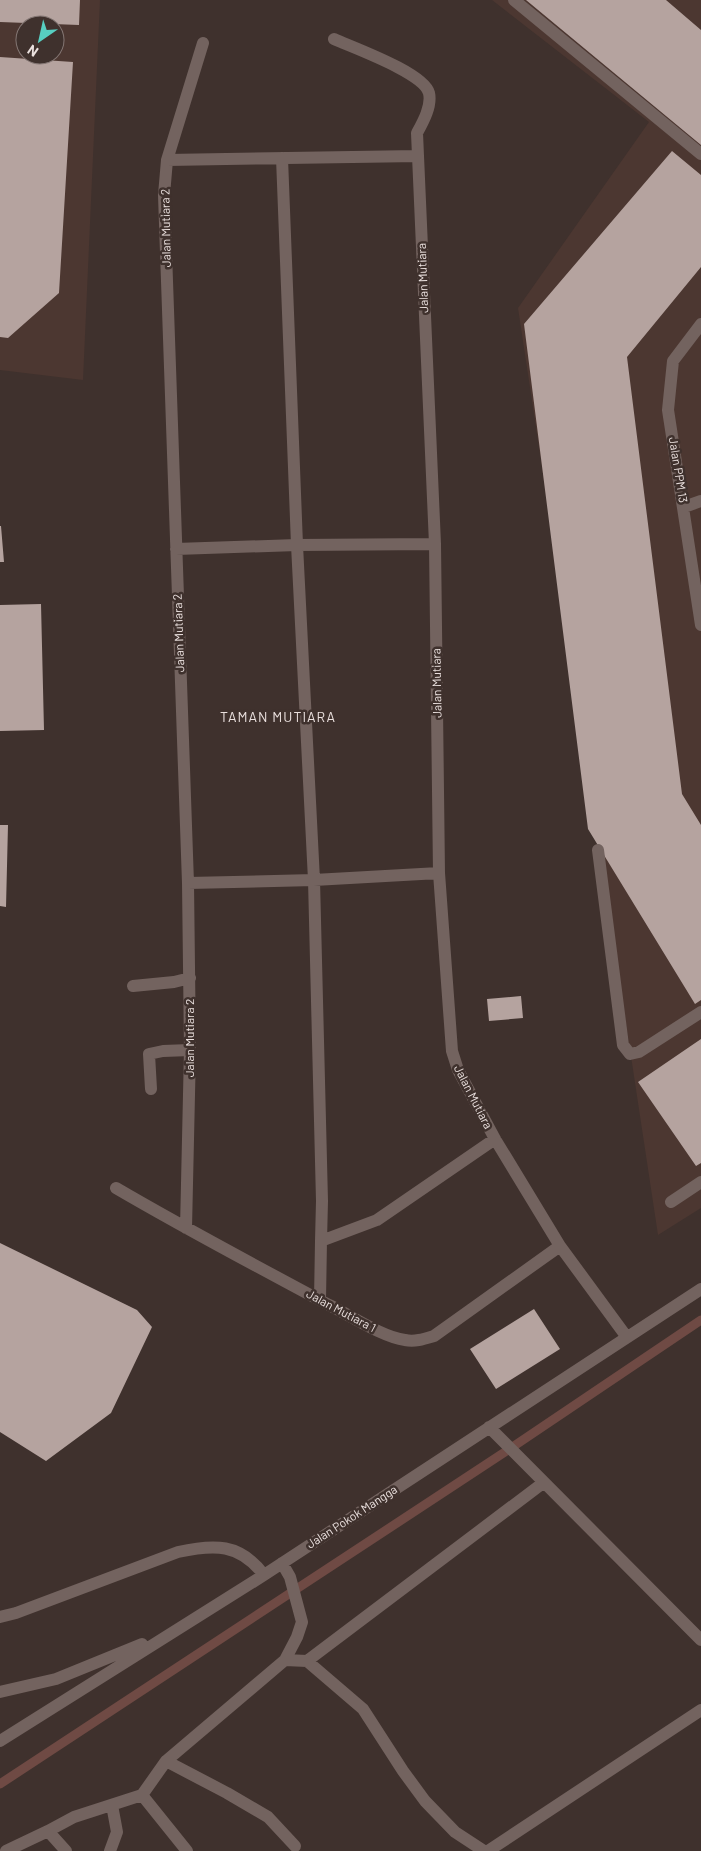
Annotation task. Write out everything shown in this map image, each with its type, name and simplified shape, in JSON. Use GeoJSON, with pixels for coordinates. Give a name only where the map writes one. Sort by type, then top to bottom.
{"type":"FeatureCollection","features":[{"type":"Feature","properties":{"kind":"street"},"geometry":{"type":"LineString","coordinates":[[514,0],[701,154]]}},
{"type":"Feature","properties":{"kind":"street","name":"Jalan Mutiara"},"geometry":{"type":"LineString","coordinates":[[334,38],[406,71],[423,82],[429,94],[427,112],[417,134],[435,544],[440,874],[452,1051],[458,1070],[495,1139],[560,1246],[626,1336]]}},
{"type":"Feature","properties":{"kind":"street","name":"Jalan Mutiara 2"},"geometry":{"type":"LineString","coordinates":[[186,1228],[190,1050],[188,883],[164,195],[167,160],[204,43]]}},
{"type":"Feature","properties":{"kind":"street"},"geometry":{"type":"LineString","coordinates":[[167,160],[418,156]]}},
{"type":"Feature","properties":{"kind":"street"},"geometry":{"type":"LineString","coordinates":[[282,158],[314,880],[322,1201],[320,1300]]}},
{"type":"Feature","properties":{"kind":"street","name":"Jalan PPM 13"},"geometry":{"type":"LineString","coordinates":[[701,324],[673,361],[668,410],[701,625]]}},
{"type":"Feature","properties":{"kind":"street"},"geometry":{"type":"LineString","coordinates":[[684,506],[701,501]]}},
{"type":"Feature","properties":{"kind":"street"},"geometry":{"type":"LineString","coordinates":[[176,549],[298,545],[435,544]]}},
{"type":"Feature","properties":{"kind":"street"},"geometry":{"type":"LineString","coordinates":[[598,850],[623,1045],[627,1052],[630,1054],[639,1052],[701,1012]]}},
{"type":"Feature","properties":{"kind":"street"},"geometry":{"type":"LineString","coordinates":[[188,883],[440,874]]}},
{"type":"Feature","properties":{"kind":"street"},"geometry":{"type":"LineString","coordinates":[[133,986],[174,982],[190,978]]}},
{"type":"Feature","properties":{"kind":"street"},"geometry":{"type":"LineString","coordinates":[[151,1089],[149,1054],[163,1051],[190,1050]]}},
{"type":"Feature","properties":{"kind":"street"},"geometry":{"type":"LineString","coordinates":[[321,1242],[378,1220],[495,1139]]}},
{"type":"Feature","properties":{"kind":"street"},"geometry":{"type":"LineString","coordinates":[[671,1202],[701,1182]]}},
{"type":"Feature","properties":{"kind":"street","name":"Jalan Mutiara 1"},"geometry":{"type":"LineString","coordinates":[[116,1188],[320,1300],[386,1334],[404,1340],[419,1340],[434,1336],[560,1246]]}},
{"type":"Feature","properties":{"kind":"street","name":"Jalan Pokok Mangga"},"geometry":{"type":"LineString","coordinates":[[0,1741],[264,1576],[626,1336],[701,1289]]}},
{"type":"Feature","properties":{"kind":"street"},"geometry":{"type":"LineString","coordinates":[[489,1427],[701,1640]]}},
{"type":"Feature","properties":{"kind":"street"},"geometry":{"type":"LineString","coordinates":[[307,1661],[543,1483]]}},
{"type":"Feature","properties":{"kind":"street"},"geometry":{"type":"LineString","coordinates":[[0,1617],[16,1613],[178,1552],[197,1548],[220,1547],[236,1551],[255,1562],[264,1576]]}},
{"type":"Feature","properties":{"kind":"street"},"geometry":{"type":"LineString","coordinates":[[6,1851],[48,1832],[74,1817],[142,1795],[166,1761],[285,1660],[297,1637],[302,1622],[290,1577],[282,1563]]}},
{"type":"Feature","properties":{"kind":"street"},"geometry":{"type":"LineString","coordinates":[[0,1692],[56,1679],[172,1632]]}},
{"type":"Feature","properties":{"kind":"street"},"geometry":{"type":"LineString","coordinates":[[285,1660],[307,1661],[363,1709],[425,1800],[455,1832],[484,1851]]}},
{"type":"Feature","properties":{"kind":"street"},"geometry":{"type":"LineString","coordinates":[[488,1851],[701,1710]]}},
{"type":"Feature","properties":{"kind":"street"},"geometry":{"type":"LineString","coordinates":[[166,1761],[268,1817],[295,1846]]}},
{"type":"Feature","properties":{"kind":"street"},"geometry":{"type":"LineString","coordinates":[[142,1795],[187,1851]]}},
{"type":"Feature","properties":{"kind":"street"},"geometry":{"type":"LineString","coordinates":[[110,1851],[117,1832],[112,1805]]}},
{"type":"Feature","properties":{"kind":"street"},"geometry":{"type":"LineString","coordinates":[[48,1832],[66,1851]]}},
{"type":"Feature","properties":{"kind":"shaded area"},"geometry":{"type":"Polygon","coordinates":[[[0,0],[100,0],[83,380],[0,370],[0,0]]]}},
{"type":"Feature","properties":{"kind":"shaded area"},"geometry":{"type":"Polygon","coordinates":[[[492,0],[701,0],[701,1208],[658,1235],[518,308],[649,122],[492,0]]]}},
{"type":"Feature","properties":{"kind":"building"},"geometry":{"type":"Polygon","coordinates":[[[0,0],[80,0],[79,25],[65,24],[65,15],[15,15],[15,23],[0,22],[0,0]]]}},
{"type":"Feature","properties":{"kind":"building"},"geometry":{"type":"Polygon","coordinates":[[[526,0],[666,0],[701,30],[701,145],[526,0]]]}},
{"type":"Feature","properties":{"kind":"building"},"geometry":{"type":"Polygon","coordinates":[[[0,57],[15,58],[15,65],[65,65],[65,61],[73,62],[59,293],[8,338],[0,337],[0,57]]]}},
{"type":"Feature","properties":{"kind":"building"},"geometry":{"type":"Polygon","coordinates":[[[672,151],[701,175],[701,267],[627,357],[682,794],[701,825],[701,1000],[695,1004],[588,829],[524,324],[672,151]]]}},
{"type":"Feature","properties":{"kind":"building"},"geometry":{"type":"Polygon","coordinates":[[[1,526],[4,562],[0,562],[1,526]]]}},
{"type":"Feature","properties":{"kind":"building"},"geometry":{"type":"Polygon","coordinates":[[[41,604],[44,730],[0,731],[0,605],[41,604]]]}},
{"type":"Feature","properties":{"kind":"building"},"geometry":{"type":"Polygon","coordinates":[[[0,825],[8,825],[6,907],[0,906],[0,825]]]}},
{"type":"Feature","properties":{"kind":"building"},"geometry":{"type":"Polygon","coordinates":[[[521,996],[523,1018],[489,1021],[487,999],[521,996]]]}},
{"type":"Feature","properties":{"kind":"building"},"geometry":{"type":"Polygon","coordinates":[[[701,1039],[701,1163],[696,1166],[638,1082],[701,1039]]]}},
{"type":"Feature","properties":{"kind":"building"},"geometry":{"type":"Polygon","coordinates":[[[0,1243],[137,1310],[152,1327],[111,1413],[46,1461],[0,1432],[0,1243]]]}},
{"type":"Feature","properties":{"kind":"building"},"geometry":{"type":"Polygon","coordinates":[[[534,1309],[560,1349],[496,1389],[470,1349],[534,1309]]]}},
{"type":"Feature","properties":{"kind":"waterway"},"geometry":{"type":"LineString","coordinates":[[0,1784],[511,1448],[701,1320]]}},
{"type":"Feature","properties":{"kind":"district","name":"TAMAN MUTIARA"},"geometry":{"type":"Point","coordinates":[278,717]}}]}
